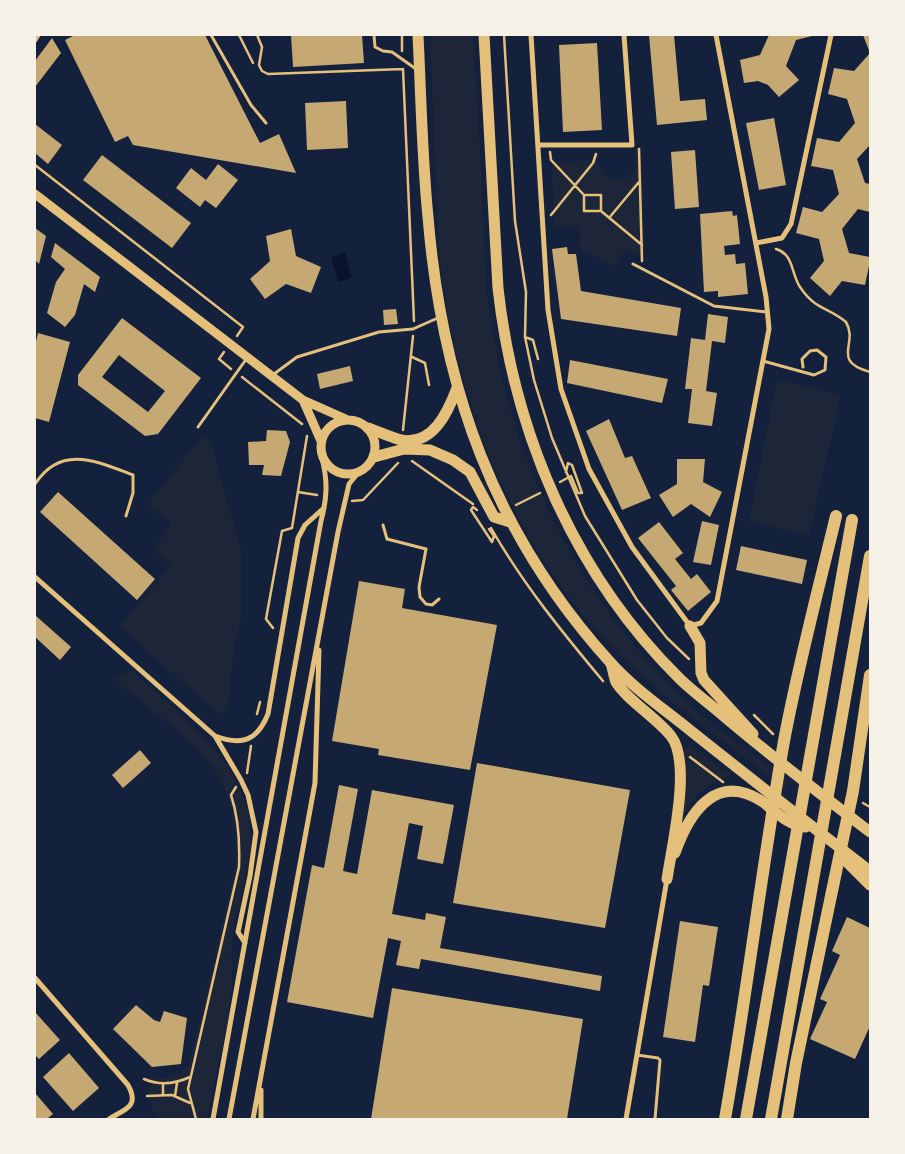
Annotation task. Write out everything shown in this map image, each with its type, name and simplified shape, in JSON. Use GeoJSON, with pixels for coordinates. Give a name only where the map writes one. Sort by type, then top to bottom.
{"type":"FeatureCollection","features":[{"type":"Feature","properties":{"kind":"highway"},"geometry":{"type":"LineString","coordinates":[[418,35],[428,218],[441,317],[457,388],[486,472],[510,522],[546,582],[611,664],[823,835],[850,860],[870,885]]}},
{"type":"Feature","properties":{"kind":"highway"},"geometry":{"type":"LineString","coordinates":[[484,35],[498,288],[510,369],[541,468],[564,518],[607,590],[633,626],[680,679],[771,757],[870,832]]}},
{"type":"Feature","properties":{"kind":"highway"},"geometry":{"type":"LineString","coordinates":[[485,56],[493,35]]}},
{"type":"Feature","properties":{"kind":"highway"},"geometry":{"type":"LineString","coordinates":[[368,428],[403,440],[418,439],[432,432],[448,414],[457,388]]}},
{"type":"Feature","properties":{"kind":"highway"},"geometry":{"type":"LineString","coordinates":[[374,457],[404,449],[430,450],[453,460],[470,472],[494,516],[510,522]]}},
{"type":"Feature","properties":{"kind":"highway"},"geometry":{"type":"LineString","coordinates":[[725,1119],[748,988],[765,857],[785,739],[836,516]]}},
{"type":"Feature","properties":{"kind":"highway"},"geometry":{"type":"LineString","coordinates":[[746,1119],[852,520]]}},
{"type":"Feature","properties":{"kind":"highway"},"geometry":{"type":"LineString","coordinates":[[771,1119],[870,556]]}},
{"type":"Feature","properties":{"kind":"highway"},"geometry":{"type":"LineString","coordinates":[[690,626],[700,643],[701,673],[704,680],[738,715],[771,757]]}},
{"type":"Feature","properties":{"kind":"highway"},"geometry":{"type":"LineString","coordinates":[[611,664],[617,682],[671,736],[678,749],[681,763],[679,794],[667,879]]}},
{"type":"Feature","properties":{"kind":"highway"},"geometry":{"type":"LineString","coordinates":[[787,1119],[796,1063],[853,791],[870,675]]}},
{"type":"Feature","properties":{"kind":"highway"},"geometry":{"type":"LineString","coordinates":[[667,879],[677,848],[698,807],[713,796],[730,792],[748,794],[763,802],[790,822],[801,827],[813,828]]}},
{"type":"Feature","properties":{"kind":"highway"},"geometry":{"type":"LineString","coordinates":[[856,821],[870,827]]}},
{"type":"Feature","properties":{"kind":"highway"},"geometry":{"type":"LineString","coordinates":[[850,860],[870,871]]}},
{"type":"Feature","properties":{"kind":"street"},"geometry":{"type":"LineString","coordinates":[[35,40],[38,35]]}},
{"type":"Feature","properties":{"kind":"street"},"geometry":{"type":"LineString","coordinates":[[531,35],[548,310],[561,389],[589,469],[632,547],[690,626],[701,623],[717,601],[769,329],[768,312],[756,243],[716,35]]}},
{"type":"Feature","properties":{"kind":"street"},"geometry":{"type":"LineString","coordinates":[[538,146],[632,145],[624,35]]}},
{"type":"Feature","properties":{"kind":"street"},"geometry":{"type":"LineString","coordinates":[[756,243],[782,238],[791,224],[831,35]]}},
{"type":"Feature","properties":{"kind":"street"},"geometry":{"type":"LineString","coordinates":[[35,194],[303,400],[348,420],[359,422],[368,428],[374,442],[374,457],[368,467],[358,473],[347,475],[337,473],[328,467],[322,458]]}},
{"type":"Feature","properties":{"kind":"street"},"geometry":{"type":"LineString","coordinates":[[213,1119],[325,507],[328,479],[322,458],[321,441],[303,400]]}},
{"type":"Feature","properties":{"kind":"street"},"geometry":{"type":"LineString","coordinates":[[321,441],[331,426],[348,420]]}},
{"type":"Feature","properties":{"kind":"street"},"geometry":{"type":"LineString","coordinates":[[230,1119],[345,500],[350,484],[358,473]]}},
{"type":"Feature","properties":{"kind":"street"},"geometry":{"type":"LineString","coordinates":[[215,736],[238,741],[253,736],[262,730],[268,714],[298,538],[305,525],[325,507]]}},
{"type":"Feature","properties":{"kind":"street"},"geometry":{"type":"LineString","coordinates":[[35,577],[215,736],[241,780],[248,795],[256,832],[250,876],[238,932],[245,943]]}},
{"type":"Feature","properties":{"kind":"street"},"geometry":{"type":"LineString","coordinates":[[253,1119],[262,1079],[315,783],[320,632]]}},
{"type":"Feature","properties":{"kind":"street"},"geometry":{"type":"LineString","coordinates":[[626,1119],[667,879]]}},
{"type":"Feature","properties":{"kind":"street"},"geometry":{"type":"LineString","coordinates":[[35,978],[128,1085],[133,1099],[132,1104],[109,1119]]}},
{"type":"Feature","properties":{"kind":"street"},"geometry":{"type":"LineString","coordinates":[[261,1119],[262,1079]]}},
{"type":"Feature","properties":{"kind":"lane"},"geometry":{"type":"LineString","coordinates":[[211,35],[250,105],[266,123]]}},
{"type":"Feature","properties":{"kind":"lane"},"geometry":{"type":"LineString","coordinates":[[374,35],[375,46],[383,51],[392,52],[420,72]]}},
{"type":"Feature","properties":{"kind":"lane"},"geometry":{"type":"LineString","coordinates":[[633,264],[714,306],[768,312]]}},
{"type":"Feature","properties":{"kind":"lane"},"geometry":{"type":"LineString","coordinates":[[271,376],[297,357],[380,332],[413,329],[441,317]]}},
{"type":"Feature","properties":{"kind":"lane"},"geometry":{"type":"LineString","coordinates":[[763,361],[814,375],[825,370],[826,358],[821,351],[810,351],[802,359],[803,367]]}},
{"type":"Feature","properties":{"kind":"lane"},"geometry":{"type":"LineString","coordinates":[[198,428],[247,357]]}},
{"type":"Feature","properties":{"kind":"lane"},"geometry":{"type":"LineString","coordinates":[[35,484],[53,463],[74,458],[107,465],[133,475],[133,492],[126,516]]}},
{"type":"Feature","properties":{"kind":"lane"},"geometry":{"type":"LineString","coordinates":[[383,525],[386,539],[426,549],[420,598],[426,604],[432,605],[439,599]]}},
{"type":"Feature","properties":{"kind":"lane"},"geometry":{"type":"LineString","coordinates":[[637,1055],[658,1058],[660,1060],[655,1119]]}},
{"type":"Feature","properties":{"kind":"path"},"geometry":{"type":"LineString","coordinates":[[239,35],[253,63]]}},
{"type":"Feature","properties":{"kind":"path"},"geometry":{"type":"LineString","coordinates":[[257,35],[262,45],[259,65],[262,71],[268,74],[403,69]]}},
{"type":"Feature","properties":{"kind":"path"},"geometry":{"type":"LineString","coordinates":[[402,35],[413,329],[412,356],[402,428],[403,440]]}},
{"type":"Feature","properties":{"kind":"path"},"geometry":{"type":"LineString","coordinates":[[544,223],[593,163],[596,145]]}},
{"type":"Feature","properties":{"kind":"path"},"geometry":{"type":"LineString","coordinates":[[550,146],[551,160],[584,195],[584,211],[601,211],[642,245]]}},
{"type":"Feature","properties":{"kind":"path"},"geometry":{"type":"LineString","coordinates":[[639,146],[642,268]]}},
{"type":"Feature","properties":{"kind":"path"},"geometry":{"type":"LineString","coordinates":[[35,165],[243,327],[219,359],[302,424],[307,439],[292,528],[282,531],[266,619],[274,630]]}},
{"type":"Feature","properties":{"kind":"path"},"geometry":{"type":"LineString","coordinates":[[609,218],[640,180]]}},
{"type":"Feature","properties":{"kind":"path"},"geometry":{"type":"LineString","coordinates":[[584,195],[602,195],[601,211]]}},
{"type":"Feature","properties":{"kind":"path"},"geometry":{"type":"LineString","coordinates":[[780,250],[790,262],[796,282],[807,298],[820,309],[843,319],[848,324],[850,332],[848,356],[856,368],[870,372]]}},
{"type":"Feature","properties":{"kind":"path"},"geometry":{"type":"LineString","coordinates":[[525,337],[534,340],[538,359]]}},
{"type":"Feature","properties":{"kind":"path"},"geometry":{"type":"LineString","coordinates":[[412,356],[425,363],[429,385]]}},
{"type":"Feature","properties":{"kind":"path"},"geometry":{"type":"LineString","coordinates":[[363,500],[404,457],[473,504],[481,513],[473,508],[471,510],[492,542],[494,536],[485,522]]}},
{"type":"Feature","properties":{"kind":"path"},"geometry":{"type":"LineString","coordinates":[[554,486],[571,476],[578,493],[582,493],[572,465],[568,463],[566,474]]}},
{"type":"Feature","properties":{"kind":"path"},"geometry":{"type":"LineString","coordinates":[[511,508],[545,490]]}},
{"type":"Feature","properties":{"kind":"path"},"geometry":{"type":"LineString","coordinates":[[490,527],[509,560],[537,601],[609,687]]}},
{"type":"Feature","properties":{"kind":"path"},"geometry":{"type":"LineString","coordinates":[[196,1119],[190,1103],[188,1090],[239,867],[240,840],[237,813],[231,795],[247,772],[260,701]]}},
{"type":"Feature","properties":{"kind":"path"},"geometry":{"type":"LineString","coordinates":[[678,749],[713,772],[730,792]]}},
{"type":"Feature","properties":{"kind":"path"},"geometry":{"type":"LineString","coordinates":[[860,802],[870,807]]}},
{"type":"Feature","properties":{"kind":"path"},"geometry":{"type":"LineString","coordinates":[[144,1079],[163,1084],[177,1083],[191,1077]]}},
{"type":"Feature","properties":{"kind":"path"},"geometry":{"type":"LineString","coordinates":[[175,1096],[177,1083]]}},
{"type":"Feature","properties":{"kind":"path"},"geometry":{"type":"LineString","coordinates":[[163,1084],[163,1094]]}},
{"type":"Feature","properties":{"kind":"path"},"geometry":{"type":"LineString","coordinates":[[147,1096],[163,1094],[175,1096],[190,1103]]}},
{"type":"Feature","properties":{"kind":"shaded area"},"geometry":{"type":"Polygon","coordinates":[[[430,35],[473,35],[488,300],[498,358],[512,414],[530,468],[554,520],[581,571],[613,618],[650,663],[691,705],[727,735],[789,781],[785,789],[648,681],[592,625],[558,582],[529,536],[503,487],[482,436],[464,384],[451,331],[442,278],[438,230],[430,35]]]}},
{"type":"Feature","properties":{"kind":"shaded area"},"geometry":{"type":"Polygon","coordinates":[[[636,147],[642,147],[644,255],[625,249],[616,266],[580,248],[579,226],[554,227],[552,162],[598,160],[602,174],[611,179],[621,180],[630,176],[633,172],[636,162],[636,147]]]}},
{"type":"Feature","properties":{"kind":"shaded area"},"geometry":{"type":"Polygon","coordinates":[[[345,252],[352,278],[338,282],[331,257],[345,252]]]}},
{"type":"Feature","properties":{"kind":"shaded area"},"geometry":{"type":"Polygon","coordinates":[[[777,380],[841,395],[809,536],[749,521],[777,380]]]}},
{"type":"Feature","properties":{"kind":"shaded area"},"geometry":{"type":"Polygon","coordinates":[[[203,436],[211,443],[241,550],[241,620],[234,648],[227,711],[219,714],[119,626],[171,566],[154,550],[171,522],[149,506],[153,497],[203,436]]]}},
{"type":"Feature","properties":{"kind":"shaded area"},"geometry":{"type":"Polygon","coordinates":[[[131,670],[209,743],[234,778],[243,797],[248,815],[250,851],[232,943],[230,1001],[207,1119],[160,1119],[152,1109],[148,1077],[172,1077],[181,1072],[190,1063],[236,865],[233,813],[225,788],[212,766],[178,731],[114,679],[131,670]]]}},
{"type":"Feature","properties":{"kind":"shaded area"},"geometry":{"type":"Polygon","coordinates":[[[689,745],[732,775],[713,784],[699,794],[688,808],[678,827],[685,776],[685,748],[689,745]]]}},
{"type":"Feature","properties":{"kind":"building"},"geometry":{"type":"Polygon","coordinates":[[[75,35],[205,35],[260,143],[279,134],[296,173],[133,145],[128,136],[115,142],[65,40],[75,35]]]}},
{"type":"Feature","properties":{"kind":"building"},"geometry":{"type":"Polygon","coordinates":[[[291,35],[362,35],[364,63],[293,67],[291,35]]]}},
{"type":"Feature","properties":{"kind":"building"},"geometry":{"type":"Polygon","coordinates":[[[649,35],[674,35],[680,101],[705,99],[707,120],[657,125],[649,35]]]}},
{"type":"Feature","properties":{"kind":"building"},"geometry":{"type":"Polygon","coordinates":[[[769,35],[816,35],[796,40],[786,66],[799,80],[779,97],[768,85],[758,81],[744,83],[740,60],[760,55],[769,35]]]}},
{"type":"Feature","properties":{"kind":"building"},"geometry":{"type":"Polygon","coordinates":[[[863,35],[870,35],[870,53],[863,35]]]}},
{"type":"Feature","properties":{"kind":"building"},"geometry":{"type":"Polygon","coordinates":[[[52,38],[61,53],[35,87],[35,61],[52,38]]]}},
{"type":"Feature","properties":{"kind":"building"},"geometry":{"type":"Polygon","coordinates":[[[597,43],[602,130],[563,132],[559,45],[597,43]]]}},
{"type":"Feature","properties":{"kind":"building"},"geometry":{"type":"Polygon","coordinates":[[[870,53],[870,145],[857,159],[865,183],[870,184],[870,212],[858,209],[842,229],[849,253],[870,257],[870,261],[865,285],[842,281],[830,296],[810,278],[824,261],[819,239],[796,233],[803,207],[822,212],[839,194],[833,170],[811,166],[817,138],[839,142],[855,123],[847,99],[828,94],[834,68],[854,71],[870,53]]]}},
{"type":"Feature","properties":{"kind":"building"},"geometry":{"type":"Polygon","coordinates":[[[346,101],[348,148],[307,150],[305,103],[346,101]]]}},
{"type":"Feature","properties":{"kind":"building"},"geometry":{"type":"Polygon","coordinates":[[[774,118],[786,185],[759,190],[746,123],[774,118]]]}},
{"type":"Feature","properties":{"kind":"building"},"geometry":{"type":"Polygon","coordinates":[[[35,124],[62,145],[48,164],[35,153],[35,124]]]}},
{"type":"Feature","properties":{"kind":"building"},"geometry":{"type":"Polygon","coordinates":[[[695,150],[699,207],[675,209],[671,152],[695,150]]]}},
{"type":"Feature","properties":{"kind":"building"},"geometry":{"type":"Polygon","coordinates":[[[102,155],[191,223],[172,248],[83,180],[102,155]]]}},
{"type":"Feature","properties":{"kind":"building"},"geometry":{"type":"Polygon","coordinates":[[[218,164],[238,180],[216,208],[205,200],[200,207],[176,188],[191,168],[206,180],[218,164]]]}},
{"type":"Feature","properties":{"kind":"building"},"geometry":{"type":"Polygon","coordinates":[[[732,211],[733,216],[737,215],[740,244],[724,246],[725,255],[735,254],[736,264],[745,263],[748,294],[718,297],[718,291],[704,292],[700,214],[732,211]]]}},
{"type":"Feature","properties":{"kind":"building"},"geometry":{"type":"Polygon","coordinates":[[[35,228],[46,236],[39,264],[35,260],[35,228]]]}},
{"type":"Feature","properties":{"kind":"building"},"geometry":{"type":"Polygon","coordinates":[[[291,229],[296,256],[321,267],[311,293],[286,284],[265,299],[250,279],[270,261],[266,236],[291,229]]]}},
{"type":"Feature","properties":{"kind":"building"},"geometry":{"type":"Polygon","coordinates":[[[55,243],[100,277],[95,292],[84,284],[75,315],[65,327],[47,313],[56,282],[65,269],[51,257],[55,243]]]}},
{"type":"Feature","properties":{"kind":"building"},"geometry":{"type":"Polygon","coordinates":[[[567,247],[568,254],[576,254],[581,291],[681,308],[677,336],[561,319],[552,249],[567,247]]]}},
{"type":"Feature","properties":{"kind":"building"},"geometry":{"type":"Polygon","coordinates":[[[396,309],[398,324],[384,325],[383,310],[396,309]]]}},
{"type":"Feature","properties":{"kind":"building"},"geometry":{"type":"Polygon","coordinates":[[[708,314],[728,317],[725,343],[712,341],[706,391],[717,393],[712,426],[688,423],[692,389],[685,389],[691,338],[705,340],[708,314]]]}},
{"type":"Feature","properties":{"kind":"building"},"geometry":{"type":"Polygon","coordinates":[[[122,318],[201,378],[158,434],[145,436],[78,385],[78,375],[122,318]],[[119,355],[102,377],[148,412],[165,391],[119,355]]]}},
{"type":"Feature","properties":{"kind":"building"},"geometry":{"type":"Polygon","coordinates":[[[38,333],[70,342],[49,422],[35,418],[35,346],[38,333]]]}},
{"type":"Feature","properties":{"kind":"building"},"geometry":{"type":"Polygon","coordinates":[[[570,360],[668,379],[662,403],[567,383],[570,360]]]}},
{"type":"Feature","properties":{"kind":"building"},"geometry":{"type":"Polygon","coordinates":[[[350,366],[353,381],[320,389],[317,374],[350,366]]]}},
{"type":"Feature","properties":{"kind":"building"},"geometry":{"type":"Polygon","coordinates":[[[609,419],[625,458],[632,456],[651,498],[622,510],[586,431],[609,419]]]}},
{"type":"Feature","properties":{"kind":"building"},"geometry":{"type":"Polygon","coordinates":[[[267,430],[286,431],[290,442],[281,476],[262,475],[264,465],[249,465],[248,442],[266,441],[267,430]]]}},
{"type":"Feature","properties":{"kind":"building"},"geometry":{"type":"Polygon","coordinates":[[[677,459],[705,459],[703,482],[722,492],[710,517],[691,504],[673,517],[659,495],[677,484],[677,459]]]}},
{"type":"Feature","properties":{"kind":"building"},"geometry":{"type":"Polygon","coordinates":[[[58,492],[155,579],[137,600],[40,512],[58,492]]]}},
{"type":"Feature","properties":{"kind":"building"},"geometry":{"type":"Polygon","coordinates":[[[702,521],[719,525],[711,565],[693,562],[702,521]]]}},
{"type":"Feature","properties":{"kind":"building"},"geometry":{"type":"Polygon","coordinates":[[[659,522],[683,553],[675,559],[691,579],[697,574],[711,592],[688,611],[671,590],[676,586],[638,538],[659,522]]]}},
{"type":"Feature","properties":{"kind":"building"},"geometry":{"type":"Polygon","coordinates":[[[741,546],[807,560],[802,584],[736,570],[741,546]]]}},
{"type":"Feature","properties":{"kind":"building"},"geometry":{"type":"Polygon","coordinates":[[[359,581],[405,589],[402,608],[497,625],[470,770],[378,755],[379,749],[332,741],[359,581]]]}},
{"type":"Feature","properties":{"kind":"building"},"geometry":{"type":"Polygon","coordinates":[[[35,615],[71,647],[60,660],[35,637],[35,615]]]}},
{"type":"Feature","properties":{"kind":"building"},"geometry":{"type":"Polygon","coordinates":[[[140,750],[151,763],[123,788],[112,775],[140,750]]]}},
{"type":"Feature","properties":{"kind":"building"},"geometry":{"type":"Polygon","coordinates":[[[477,763],[630,790],[605,928],[453,903],[477,763]]]}},
{"type":"Feature","properties":{"kind":"building"},"geometry":{"type":"Polygon","coordinates":[[[339,785],[358,789],[343,871],[357,874],[372,790],[454,805],[443,864],[417,859],[423,826],[409,823],[392,914],[425,920],[426,913],[446,917],[440,948],[602,976],[600,991],[421,959],[419,969],[396,965],[401,941],[388,938],[373,1018],[287,1002],[312,865],[324,868],[339,785]]]}},
{"type":"Feature","properties":{"kind":"building"},"geometry":{"type":"Polygon","coordinates":[[[847,917],[870,928],[870,1026],[855,1059],[810,1039],[827,1002],[820,999],[840,955],[832,951],[847,917]]]}},
{"type":"Feature","properties":{"kind":"building"},"geometry":{"type":"Polygon","coordinates":[[[680,921],[718,927],[709,986],[703,985],[695,1042],[663,1037],[680,921]]]}},
{"type":"Feature","properties":{"kind":"building"},"geometry":{"type":"Polygon","coordinates":[[[392,988],[583,1019],[567,1119],[371,1119],[392,988]]]}},
{"type":"Feature","properties":{"kind":"building"},"geometry":{"type":"Polygon","coordinates":[[[136,1005],[154,1020],[160,1022],[164,1011],[187,1018],[181,1064],[152,1067],[113,1029],[136,1005]]]}},
{"type":"Feature","properties":{"kind":"building"},"geometry":{"type":"Polygon","coordinates":[[[35,1012],[60,1040],[39,1059],[35,1055],[35,1012]]]}},
{"type":"Feature","properties":{"kind":"building"},"geometry":{"type":"Polygon","coordinates":[[[69,1053],[99,1088],[73,1111],[43,1077],[69,1053]]]}},
{"type":"Feature","properties":{"kind":"building"},"geometry":{"type":"Polygon","coordinates":[[[35,1093],[53,1114],[47,1119],[35,1119],[35,1093]]]}}]}
